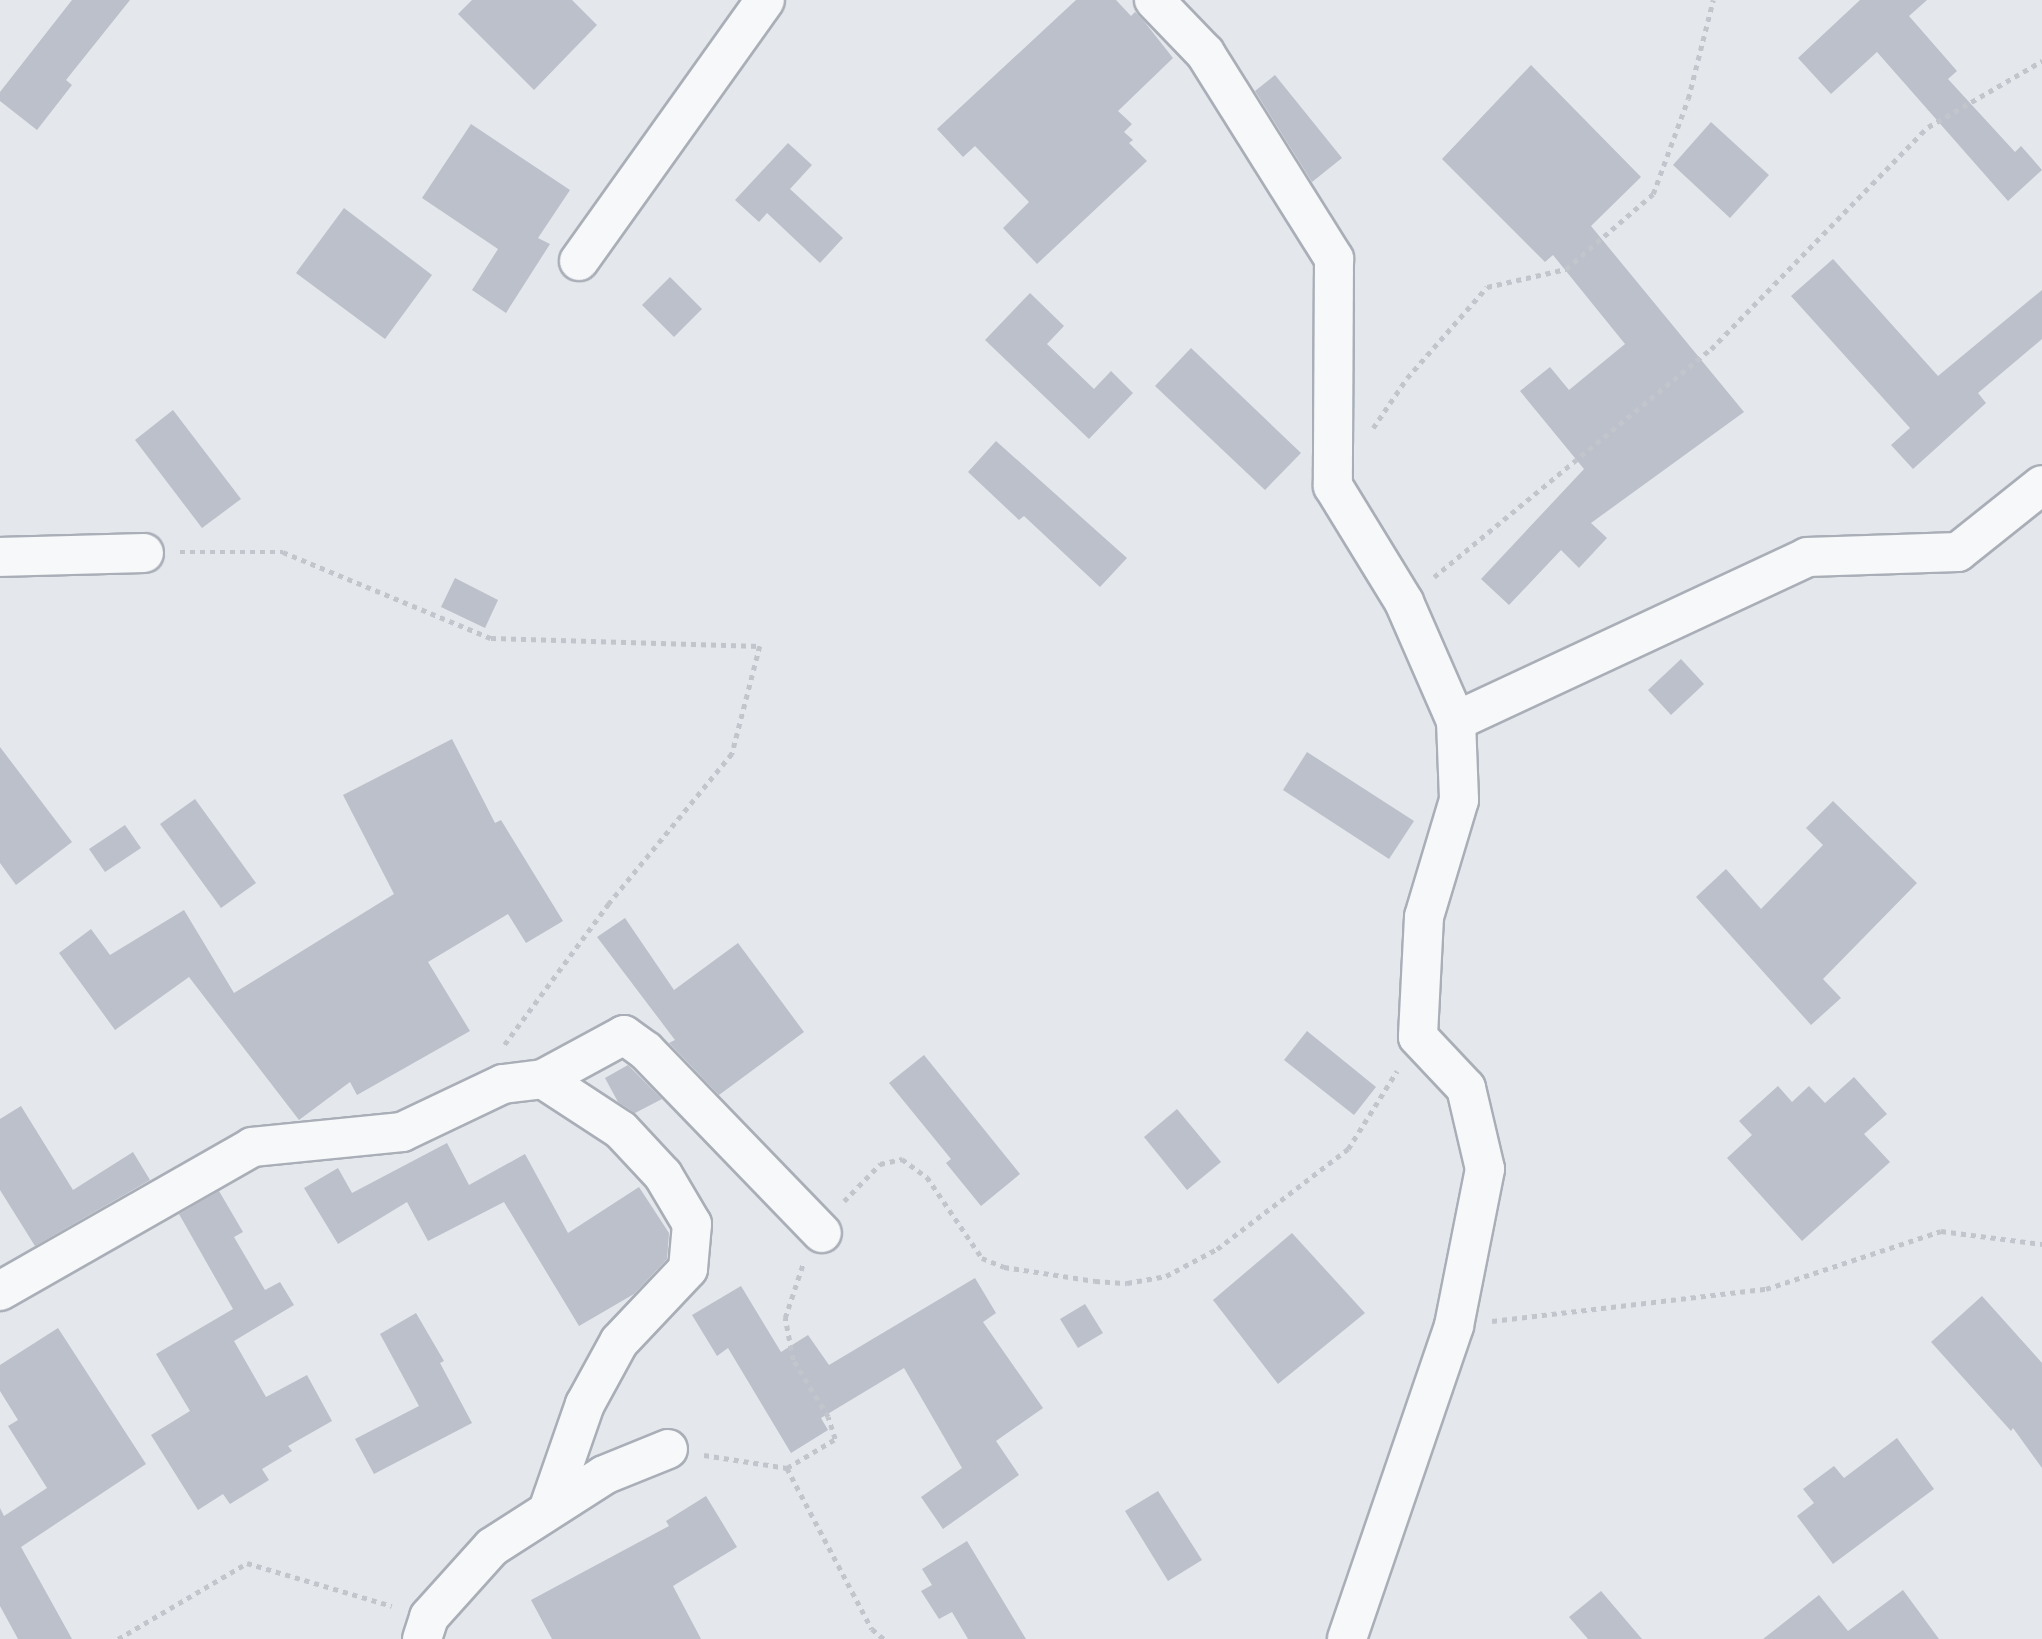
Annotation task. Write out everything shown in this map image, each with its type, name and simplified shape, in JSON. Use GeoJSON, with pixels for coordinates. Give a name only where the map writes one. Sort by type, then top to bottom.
{"type":"FeatureCollection","features":[{"type":"Feature","properties":{"kind":"street"},"geometry":{"type":"LineString","coordinates":[[579,261],[765,0]]}},
{"type":"Feature","properties":{"kind":"street"},"geometry":{"type":"LineString","coordinates":[[1154,0],[1205,53],[1334,259],[1333,486],[1404,601],[1456,721],[1459,800],[1424,917],[1418,1037],[1466,1087],[1485,1169],[1454,1326],[1347,1639]]}},
{"type":"Feature","properties":{"kind":"street"},"geometry":{"type":"LineString","coordinates":[[1456,721],[1807,557],[1958,552],[2042,485]]}},
{"type":"Feature","properties":{"kind":"street"},"geometry":{"type":"LineString","coordinates":[[0,557],[144,552]]}},
{"type":"Feature","properties":{"kind":"street"},"geometry":{"type":"LineString","coordinates":[[0,1291],[252,1147],[402,1132],[503,1084],[543,1079],[624,1035],[646,1051],[822,1233]]}},
{"type":"Feature","properties":{"kind":"street"},"geometry":{"type":"LineString","coordinates":[[543,1079],[621,1129],[663,1175],[692,1224],[688,1269],[619,1342],[585,1404],[548,1510]]}},
{"type":"Feature","properties":{"kind":"street"},"geometry":{"type":"LineString","coordinates":[[426,1628],[492,1546],[604,1475],[668,1449]]}},
{"type":"Feature","properties":{"kind":"path"},"geometry":{"type":"LineString","coordinates":[[1370,432],[1407,378],[1487,288],[1566,269],[1653,194],[1688,99],[1713,0]]}},
{"type":"Feature","properties":{"kind":"path"},"geometry":{"type":"LineString","coordinates":[[1404,601],[1711,349],[1928,127],[2042,61]]}},
{"type":"Feature","properties":{"kind":"path"},"geometry":{"type":"LineString","coordinates":[[144,552],[283,552],[491,638],[760,646],[733,754],[609,904],[502,1049]]}},
{"type":"Feature","properties":{"kind":"path"},"geometry":{"type":"LineString","coordinates":[[668,1449],[787,1468],[835,1439],[828,1417],[793,1360],[785,1318],[799,1271],[834,1212],[880,1164],[902,1159],[927,1177],[982,1258],[1004,1266],[1095,1281],[1128,1283],[1166,1276],[1217,1249],[1348,1149],[1418,1037]]}},
{"type":"Feature","properties":{"kind":"path"},"geometry":{"type":"LineString","coordinates":[[1454,1326],[1766,1289],[1941,1231],[2042,1244]]}},
{"type":"Feature","properties":{"kind":"path"},"geometry":{"type":"LineString","coordinates":[[787,1468],[872,1629],[884,1639]]}},
{"type":"Feature","properties":{"kind":"path"},"geometry":{"type":"LineString","coordinates":[[118,1639],[247,1563],[426,1628]]}},
{"type":"Feature","properties":{"kind":"building"},"geometry":{"type":"Polygon","coordinates":[[[72,0],[130,0],[66,80],[72,85],[37,130],[0,101],[0,92],[72,0]]]}},
{"type":"Feature","properties":{"kind":"building"},"geometry":{"type":"Polygon","coordinates":[[[472,0],[572,0],[597,25],[534,90],[458,14],[472,0]]]}},
{"type":"Feature","properties":{"kind":"building"},"geometry":{"type":"Polygon","coordinates":[[[1076,0],[1116,0],[1131,16],[1135,12],[1143,20],[1173,58],[1118,111],[1132,124],[1124,132],[1133,140],[1129,143],[1147,161],[1037,264],[1003,228],[1029,202],[975,146],[963,157],[937,129],[1076,0]]]}},
{"type":"Feature","properties":{"kind":"building"},"geometry":{"type":"Polygon","coordinates":[[[1860,0],[1927,0],[1909,16],[1957,71],[1948,79],[2015,152],[2021,146],[2042,170],[2008,201],[1877,52],[1831,94],[1798,58],[1860,0]]]}},
{"type":"Feature","properties":{"kind":"building"},"geometry":{"type":"Polygon","coordinates":[[[1531,65],[1641,177],[1591,226],[1744,412],[1591,523],[1607,538],[1579,568],[1561,550],[1509,605],[1481,579],[1584,469],[1520,391],[1550,367],[1569,390],[1625,344],[1553,255],[1545,262],[1442,159],[1531,65]]]}},
{"type":"Feature","properties":{"kind":"building"},"geometry":{"type":"Polygon","coordinates":[[[1275,75],[1342,158],[1312,182],[1255,91],[1275,75]]]}},
{"type":"Feature","properties":{"kind":"building"},"geometry":{"type":"Polygon","coordinates":[[[1711,122],[1769,175],[1730,218],[1673,165],[1711,122]]]}},
{"type":"Feature","properties":{"kind":"building"},"geometry":{"type":"Polygon","coordinates":[[[471,124],[570,190],[538,238],[550,244],[506,313],[472,290],[498,249],[422,198],[471,124]]]}},
{"type":"Feature","properties":{"kind":"building"},"geometry":{"type":"Polygon","coordinates":[[[788,143],[812,165],[790,189],[843,238],[820,263],[767,213],[759,222],[735,200],[788,143]]]}},
{"type":"Feature","properties":{"kind":"building"},"geometry":{"type":"Polygon","coordinates":[[[344,208],[432,275],[385,339],[296,273],[344,208]]]}},
{"type":"Feature","properties":{"kind":"building"},"geometry":{"type":"Polygon","coordinates":[[[1833,259],[1938,376],[2042,290],[2042,339],[1978,393],[1986,403],[1913,469],[1891,445],[1910,428],[1791,296],[1833,259]]]}},
{"type":"Feature","properties":{"kind":"building"},"geometry":{"type":"Polygon","coordinates":[[[670,277],[702,309],[674,337],[642,305],[670,277]]]}},
{"type":"Feature","properties":{"kind":"building"},"geometry":{"type":"Polygon","coordinates":[[[1030,293],[1064,326],[1047,344],[1094,389],[1111,371],[1133,393],[1089,439],[985,340],[1030,293]]]}},
{"type":"Feature","properties":{"kind":"building"},"geometry":{"type":"Polygon","coordinates":[[[1191,348],[1301,453],[1265,490],[1155,386],[1191,348]]]}},
{"type":"Feature","properties":{"kind":"building"},"geometry":{"type":"Polygon","coordinates":[[[173,410],[241,499],[202,528],[135,440],[173,410]]]}},
{"type":"Feature","properties":{"kind":"building"},"geometry":{"type":"Polygon","coordinates":[[[996,441],[1127,558],[1100,587],[1024,516],[1019,520],[968,472],[996,441]]]}},
{"type":"Feature","properties":{"kind":"building"},"geometry":{"type":"Polygon","coordinates":[[[455,578],[498,600],[485,628],[441,607],[455,578]]]}},
{"type":"Feature","properties":{"kind":"building"},"geometry":{"type":"Polygon","coordinates":[[[1681,659],[1704,684],[1671,715],[1648,690],[1681,659]]]}},
{"type":"Feature","properties":{"kind":"building"},"geometry":{"type":"Polygon","coordinates":[[[452,739],[495,823],[501,820],[563,921],[526,943],[508,914],[428,962],[470,1031],[357,1095],[350,1082],[299,1120],[189,977],[115,1030],[59,953],[91,929],[110,955],[184,910],[234,993],[394,894],[343,795],[452,739]]]}},
{"type":"Feature","properties":{"kind":"building"},"geometry":{"type":"Polygon","coordinates":[[[0,747],[72,842],[16,885],[0,863],[0,747]]]}},
{"type":"Feature","properties":{"kind":"building"},"geometry":{"type":"Polygon","coordinates":[[[1307,752],[1414,821],[1389,859],[1283,790],[1307,752]]]}},
{"type":"Feature","properties":{"kind":"building"},"geometry":{"type":"Polygon","coordinates":[[[195,799],[256,883],[221,908],[160,824],[195,799]]]}},
{"type":"Feature","properties":{"kind":"building"},"geometry":{"type":"Polygon","coordinates":[[[1833,801],[1917,883],[1823,979],[1841,998],[1811,1025],[1696,897],[1726,869],[1761,909],[1823,845],[1806,828],[1833,801]]]}},
{"type":"Feature","properties":{"kind":"building"},"geometry":{"type":"Polygon","coordinates":[[[125,825],[141,848],[105,872],[89,849],[125,825]]]}},
{"type":"Feature","properties":{"kind":"building"},"geometry":{"type":"Polygon","coordinates":[[[625,918],[674,990],[738,943],[804,1032],[719,1095],[669,1043],[675,1040],[597,937],[625,918]]]}},
{"type":"Feature","properties":{"kind":"building"},"geometry":{"type":"Polygon","coordinates":[[[1307,1031],[1376,1087],[1354,1115],[1284,1060],[1307,1031]]]}},
{"type":"Feature","properties":{"kind":"building"},"geometry":{"type":"Polygon","coordinates":[[[924,1055],[1020,1174],[981,1206],[946,1163],[951,1159],[889,1083],[924,1055]]]}},
{"type":"Feature","properties":{"kind":"building"},"geometry":{"type":"Polygon","coordinates":[[[628,1065],[662,1099],[635,1113],[618,1102],[605,1078],[628,1065]]]}},
{"type":"Feature","properties":{"kind":"building"},"geometry":{"type":"Polygon","coordinates":[[[1854,1077],[1887,1114],[1864,1134],[1890,1162],[1802,1241],[1727,1158],[1752,1135],[1739,1121],[1778,1086],[1792,1102],[1809,1086],[1825,1103],[1854,1077]]]}},
{"type":"Feature","properties":{"kind":"building"},"geometry":{"type":"Polygon","coordinates":[[[21,1106],[73,1190],[133,1152],[150,1180],[35,1246],[0,1190],[0,1119],[21,1106]]]}},
{"type":"Feature","properties":{"kind":"building"},"geometry":{"type":"Polygon","coordinates":[[[1177,1109],[1221,1162],[1187,1190],[1144,1137],[1177,1109]]]}},
{"type":"Feature","properties":{"kind":"building"},"geometry":{"type":"Polygon","coordinates":[[[447,1143],[469,1185],[525,1154],[568,1233],[639,1187],[669,1233],[667,1259],[634,1294],[579,1326],[504,1202],[428,1241],[407,1202],[338,1244],[304,1188],[338,1168],[352,1193],[447,1143]]]}},
{"type":"Feature","properties":{"kind":"building"},"geometry":{"type":"Polygon","coordinates":[[[219,1191],[243,1232],[234,1237],[265,1290],[280,1282],[294,1305],[234,1341],[266,1397],[307,1375],[332,1421],[288,1446],[292,1451],[262,1469],[269,1480],[230,1504],[223,1494],[198,1510],[151,1435],[190,1411],[156,1354],[233,1309],[179,1214],[219,1191]]]}},
{"type":"Feature","properties":{"kind":"building"},"geometry":{"type":"Polygon","coordinates":[[[1292,1233],[1365,1313],[1278,1384],[1213,1300],[1292,1233]]]}},
{"type":"Feature","properties":{"kind":"building"},"geometry":{"type":"Polygon","coordinates":[[[975,1278],[996,1313],[983,1322],[1043,1408],[996,1441],[1019,1475],[943,1529],[921,1497],[962,1468],[904,1368],[821,1418],[828,1430],[791,1453],[728,1348],[717,1356],[692,1315],[741,1286],[781,1352],[808,1335],[829,1365],[975,1278]]]}},
{"type":"Feature","properties":{"kind":"building"},"geometry":{"type":"Polygon","coordinates":[[[1982,1296],[2042,1363],[2042,1468],[2013,1428],[2011,1431],[1931,1342],[1982,1296]]]}},
{"type":"Feature","properties":{"kind":"building"},"geometry":{"type":"Polygon","coordinates":[[[1085,1304],[1103,1333],[1078,1348],[1060,1319],[1085,1304]]]}},
{"type":"Feature","properties":{"kind":"building"},"geometry":{"type":"Polygon","coordinates":[[[416,1313],[444,1361],[440,1363],[472,1423],[374,1474],[355,1439],[419,1406],[380,1334],[416,1313]]]}},
{"type":"Feature","properties":{"kind":"building"},"geometry":{"type":"Polygon","coordinates":[[[58,1328],[146,1464],[21,1547],[72,1639],[18,1639],[0,1606],[0,1508],[4,1516],[47,1488],[8,1426],[18,1420],[0,1391],[0,1365],[58,1328]]]}},
{"type":"Feature","properties":{"kind":"building"},"geometry":{"type":"Polygon","coordinates":[[[1897,1438],[1934,1489],[1833,1564],[1797,1516],[1814,1503],[1803,1489],[1834,1466],[1844,1478],[1897,1438]]]}},
{"type":"Feature","properties":{"kind":"building"},"geometry":{"type":"Polygon","coordinates":[[[1158,1491],[1202,1560],[1168,1581],[1125,1511],[1158,1491]]]}},
{"type":"Feature","properties":{"kind":"building"},"geometry":{"type":"Polygon","coordinates":[[[706,1496],[737,1547],[673,1586],[701,1639],[552,1639],[531,1600],[669,1526],[666,1521],[706,1496]]]}},
{"type":"Feature","properties":{"kind":"building"},"geometry":{"type":"Polygon","coordinates":[[[967,1541],[1026,1639],[968,1639],[952,1612],[939,1619],[921,1591],[932,1585],[922,1569],[967,1541]]]}},
{"type":"Feature","properties":{"kind":"building"},"geometry":{"type":"Polygon","coordinates":[[[1903,1590],[1939,1639],[1763,1639],[1819,1595],[1848,1631],[1903,1590]]]}},
{"type":"Feature","properties":{"kind":"building"},"geometry":{"type":"Polygon","coordinates":[[[1601,1591],[1642,1639],[1588,1639],[1569,1617],[1601,1591]]]}}]}
